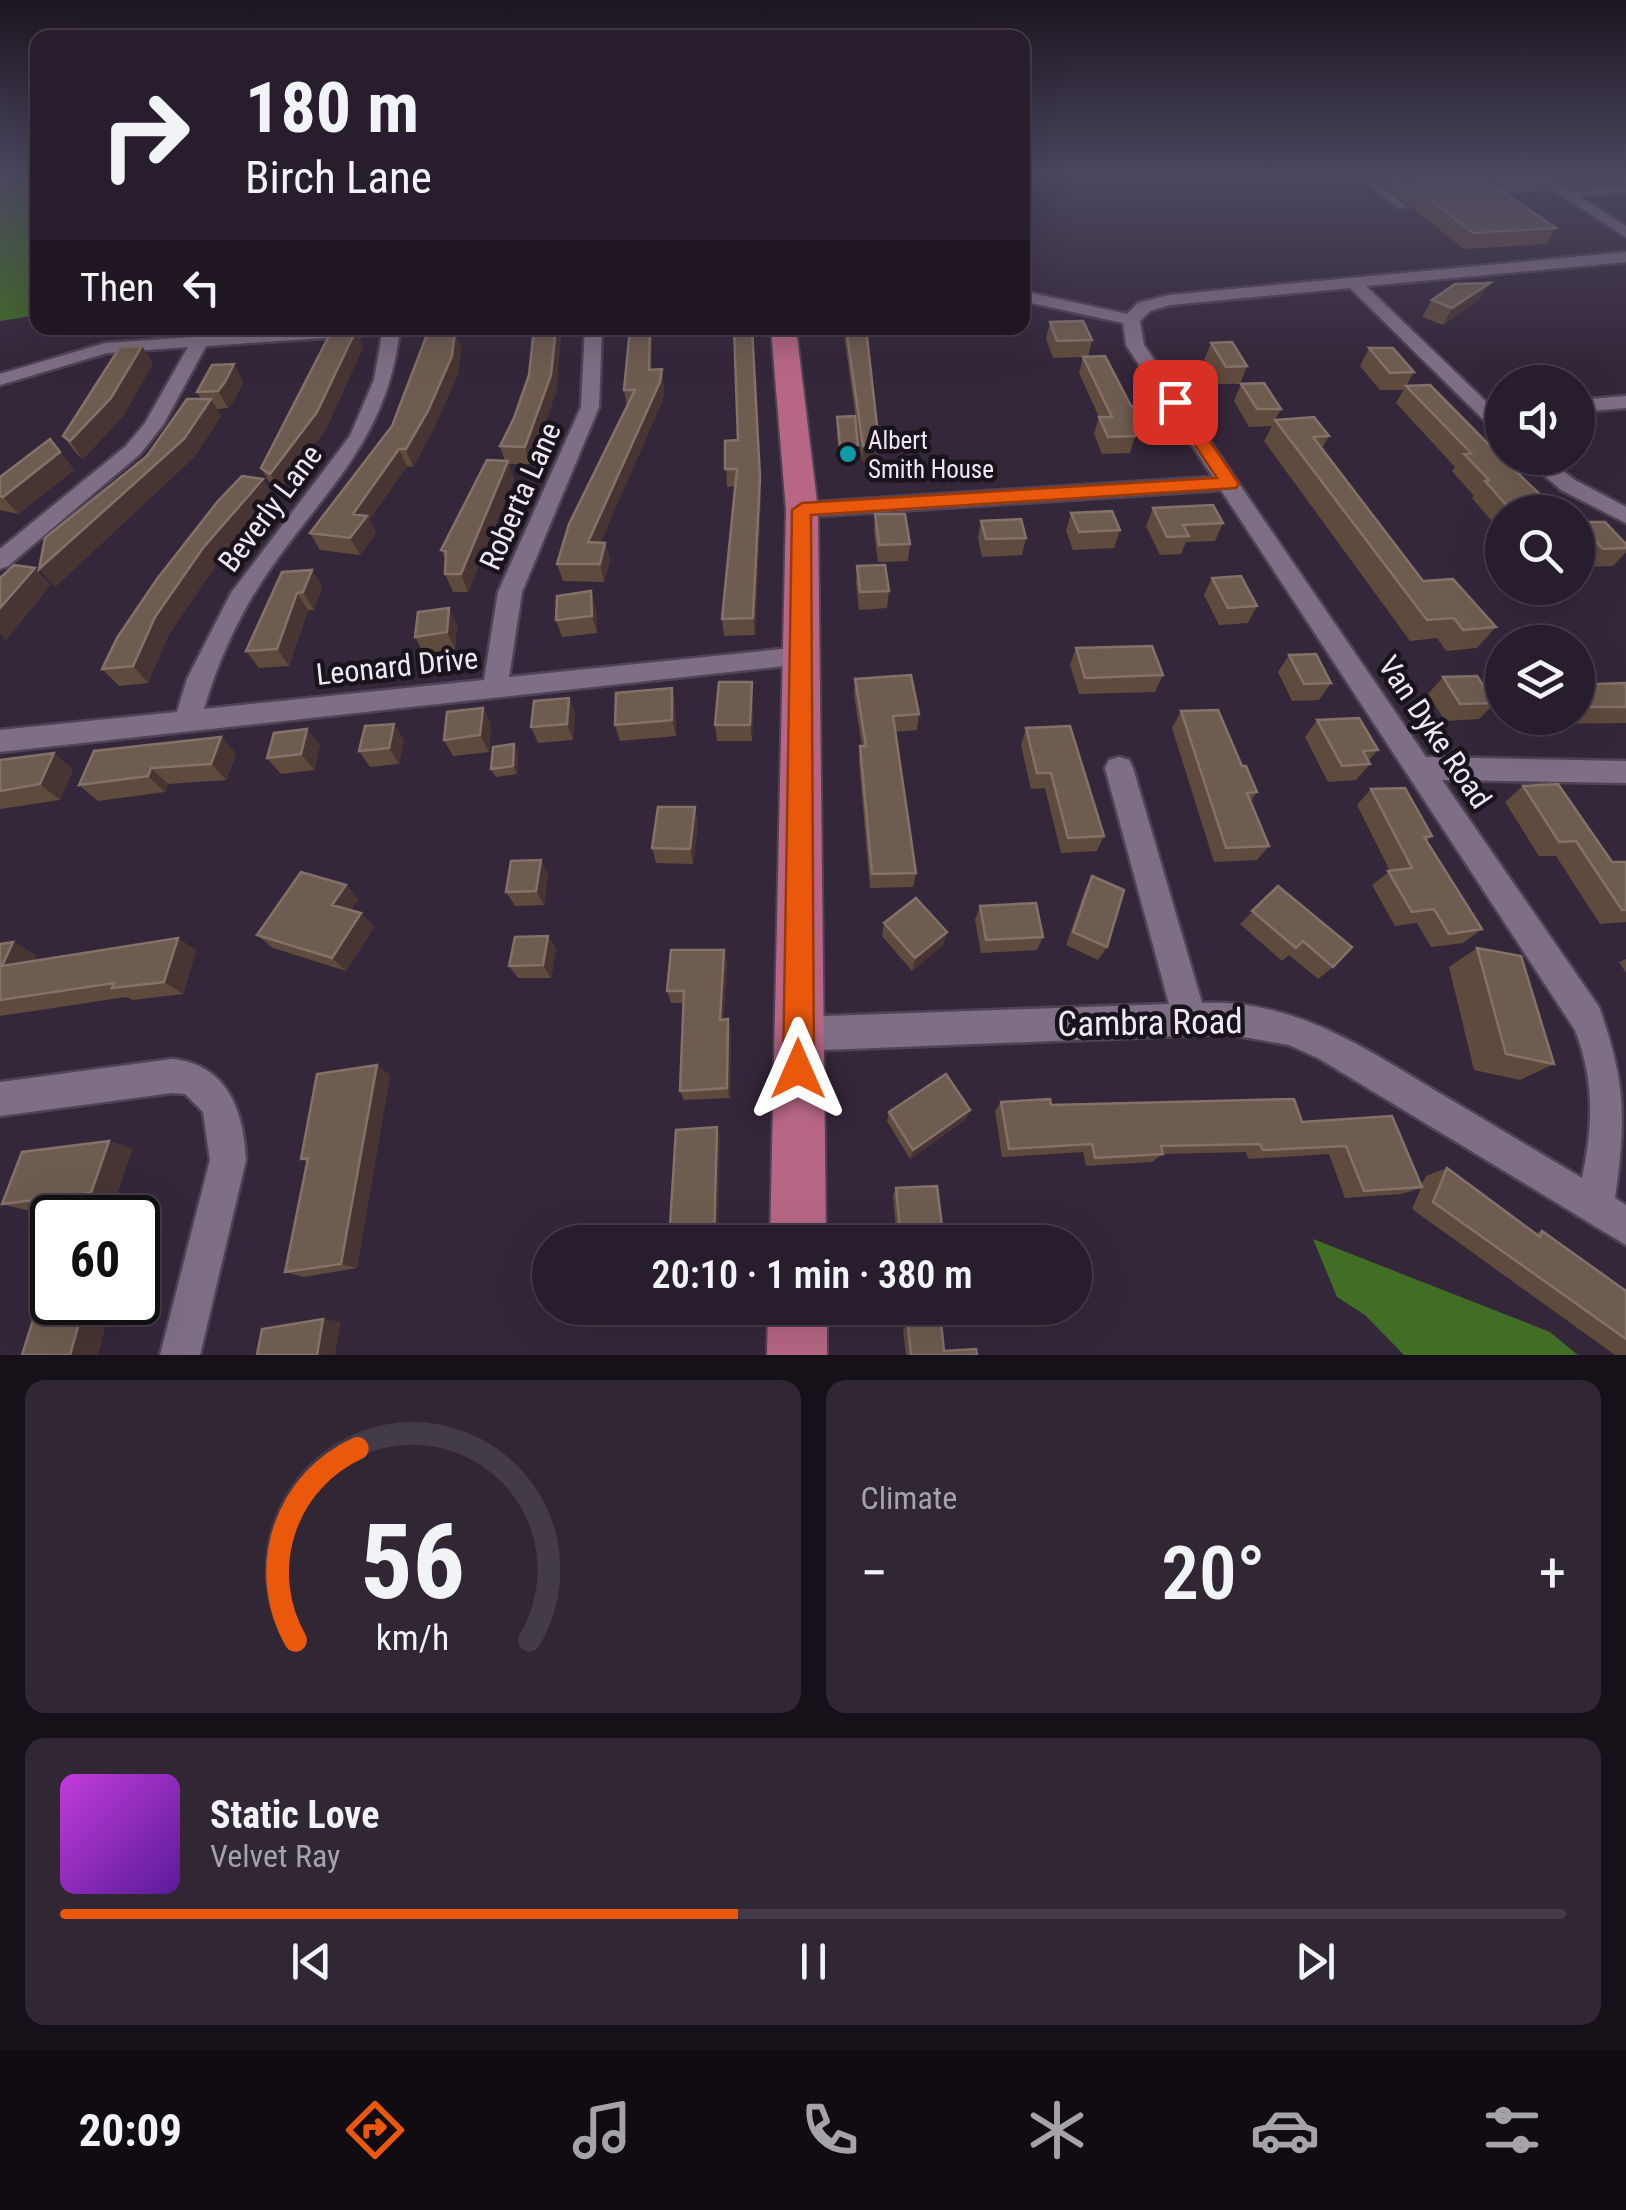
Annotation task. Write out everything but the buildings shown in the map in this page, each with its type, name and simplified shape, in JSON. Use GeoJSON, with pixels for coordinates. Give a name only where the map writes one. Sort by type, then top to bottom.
{"type":"FeatureCollection","features":[{"type":"Feature","properties":{"kind":"main road"},"geometry":{"type":"LineString","coordinates":[[783,335],[802,510],[798,1225]]}},
{"type":"Feature","properties":{"kind":"main road"},"geometry":{"type":"LineString","coordinates":[[798,1325],[798,1355]]}},
{"type":"Feature","properties":{"kind":"street"},"geometry":{"type":"LineString","coordinates":[[1030,297],[1131,320],[1144,308],[1169,300],[1626,257]]}},
{"type":"Feature","properties":{"kind":"street"},"geometry":{"type":"LineString","coordinates":[[1354,284],[1485,406]]}},
{"type":"Feature","properties":{"kind":"street","name":"Van Dyke Road"},"geometry":{"type":"LineString","coordinates":[[1131,320],[1131,337],[1587,1019],[1603,1054],[1612,1095],[1595,1206]]}},
{"type":"Feature","properties":{"kind":"street"},"geometry":{"type":"LineString","coordinates":[[0,380],[104,348],[289,335]]}},
{"type":"Feature","properties":{"kind":"street","name":"Beverly Lane"},"geometry":{"type":"LineString","coordinates":[[187,721],[200,679],[240,600],[359,437],[383,380],[391,335]]}},
{"type":"Feature","properties":{"kind":"street","name":"Roberta Lane"},"geometry":{"type":"LineString","coordinates":[[495,688],[510,592],[590,407],[593,335]]}},
{"type":"Feature","properties":{"kind":"street"},"geometry":{"type":"LineString","coordinates":[[0,561],[133,450],[153,425],[200,341]]}},
{"type":"Feature","properties":{"kind":"street"},"geometry":{"type":"LineString","coordinates":[[1595,405],[1626,402]]}},
{"type":"Feature","properties":{"kind":"street"},"geometry":{"type":"LineString","coordinates":[[1555,475],[1626,516]]}},
{"type":"Feature","properties":{"kind":"street"},"geometry":{"type":"LineString","coordinates":[[802,510],[1230,484]]}},
{"type":"Feature","properties":{"kind":"street","name":"Leonard Drive"},"geometry":{"type":"LineString","coordinates":[[0,741],[802,656]]}},
{"type":"Feature","properties":{"kind":"street"},"geometry":{"type":"LineString","coordinates":[[1119,768],[1190,1019]]}},
{"type":"Feature","properties":{"kind":"street"},"geometry":{"type":"LineString","coordinates":[[1420,768],[1626,772]]}},
{"type":"Feature","properties":{"kind":"street","name":"Cambra Road"},"geometry":{"type":"LineString","coordinates":[[799,1034],[1247,1019],[1290,1029],[1330,1046],[1626,1226]]}},
{"type":"Feature","properties":{"kind":"street"},"geometry":{"type":"LineString","coordinates":[[0,1100],[181,1075],[209,1091],[228,1129],[228,1160],[180,1355]]}},
{"type":"Feature","properties":{"kind":"green space"},"geometry":{"type":"Polygon","coordinates":[[[0,235],[30,235],[30,316],[0,321],[0,235]]]}},
{"type":"Feature","properties":{"kind":"green space"},"geometry":{"type":"Polygon","coordinates":[[[1313,1239],[1550,1332],[1578,1355],[1404,1355],[1365,1315],[1337,1297],[1313,1239]]]}},
{"type":"Feature","properties":{"kind":"place","name":"Albert Smith House"},"geometry":{"type":"Point","coordinates":[848,454]}},
{"type":"Feature","properties":{"kind":"route"},"geometry":{"type":"LineString","coordinates":[[798,1069],[802,510],[1230,484],[1175,402]]}}]}
